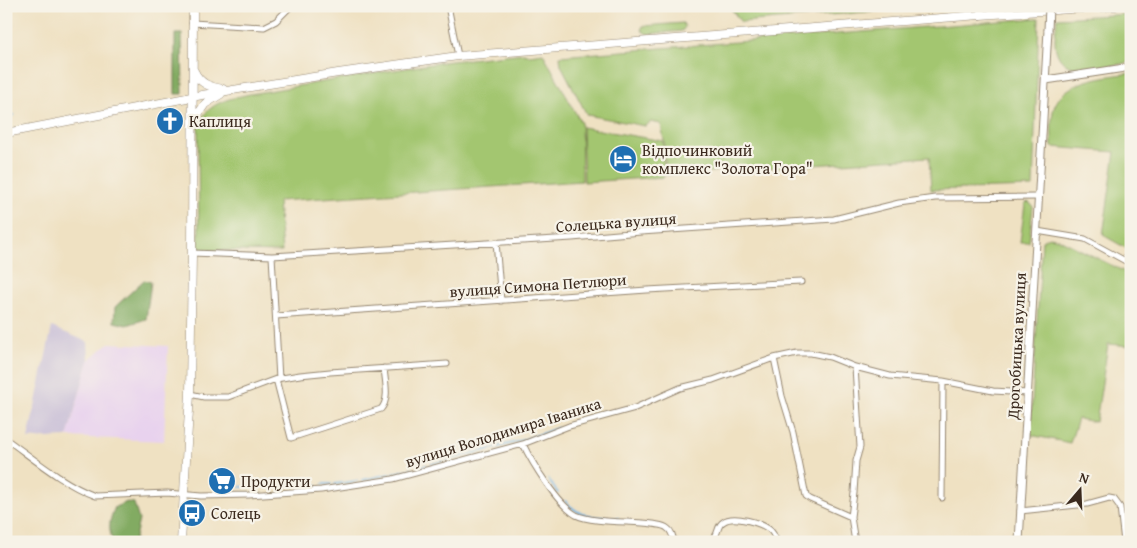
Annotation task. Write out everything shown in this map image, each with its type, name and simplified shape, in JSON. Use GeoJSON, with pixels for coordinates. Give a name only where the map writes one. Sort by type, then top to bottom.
{"type":"FeatureCollection","features":[{"type":"Feature","properties":{"kind":"main road"},"geometry":{"type":"LineString","coordinates":[[6,133],[193,96],[458,56],[727,34],[1116,6]]}},
{"type":"Feature","properties":{"kind":"main road"},"geometry":{"type":"LineString","coordinates":[[182,542],[190,394],[193,123],[192,8]]}},
{"type":"Feature","properties":{"kind":"main road"},"geometry":{"type":"LineString","coordinates":[[192,66],[202,82],[217,88],[232,90]]}},
{"type":"Feature","properties":{"kind":"main road"},"geometry":{"type":"LineString","coordinates":[[193,123],[201,108],[210,100],[232,90]]}},
{"type":"Feature","properties":{"kind":"street"},"geometry":{"type":"LineString","coordinates":[[192,23],[264,27],[276,21],[292,6]]}},
{"type":"Feature","properties":{"kind":"street"},"geometry":{"type":"LineString","coordinates":[[448,6],[458,56]]}},
{"type":"Feature","properties":{"kind":"street"},"geometry":{"type":"LineString","coordinates":[[980,15],[982,6]]}},
{"type":"Feature","properties":{"kind":"street","name":"Дрогобицька вулиця"},"geometry":{"type":"LineString","coordinates":[[1019,542],[1049,6]]}},
{"type":"Feature","properties":{"kind":"street"},"geometry":{"type":"LineString","coordinates":[[1046,80],[1131,67]]}},
{"type":"Feature","properties":{"kind":"street","name":"Солецька вулиця"},"geometry":{"type":"LineString","coordinates":[[192,253],[272,256],[813,222],[856,215],[899,203],[935,198],[1039,197]]}},
{"type":"Feature","properties":{"kind":"street"},"geometry":{"type":"LineString","coordinates":[[1037,230],[1085,238],[1131,264]]}},
{"type":"Feature","properties":{"kind":"street"},"geometry":{"type":"LineString","coordinates":[[496,242],[502,301]]}},
{"type":"Feature","properties":{"kind":"street"},"geometry":{"type":"LineString","coordinates":[[272,256],[278,379],[291,438],[381,409],[385,405],[386,392],[384,368]]}},
{"type":"Feature","properties":{"kind":"street","name":"вулиця Симона Петлюри"},"geometry":{"type":"LineString","coordinates":[[276,316],[647,290],[801,282]]}},
{"type":"Feature","properties":{"kind":"street","name":"вулиця Володимира Іваника"},"geometry":{"type":"LineString","coordinates":[[6,439],[61,477],[95,496],[167,493],[249,495],[321,490],[416,474],[523,444],[569,426],[635,408],[680,388],[713,380],[790,354],[811,353],[890,376],[943,382],[993,391],[1028,393]]}},
{"type":"Feature","properties":{"kind":"street"},"geometry":{"type":"LineString","coordinates":[[774,358],[782,396],[793,432],[806,496],[810,500],[850,516]]}},
{"type":"Feature","properties":{"kind":"street"},"geometry":{"type":"LineString","coordinates":[[190,394],[204,397],[228,397],[278,379],[330,372],[447,364]]}},
{"type":"Feature","properties":{"kind":"street"},"geometry":{"type":"LineString","coordinates":[[855,367],[860,446],[856,461],[850,516],[855,542]]}},
{"type":"Feature","properties":{"kind":"street"},"geometry":{"type":"LineString","coordinates":[[942,498],[943,382]]}},
{"type":"Feature","properties":{"kind":"street"},"geometry":{"type":"LineString","coordinates":[[523,444],[533,462],[561,501],[574,514],[585,518],[644,522],[664,526],[671,533],[674,542]]}},
{"type":"Feature","properties":{"kind":"street"},"geometry":{"type":"LineString","coordinates":[[1020,511],[1087,504],[1109,498],[1114,499],[1120,507],[1127,540]]}},
{"type":"Feature","properties":{"kind":"street"},"geometry":{"type":"LineString","coordinates":[[706,542],[715,538],[720,523],[724,520],[734,519],[746,520],[766,527],[772,532],[777,542]]}},
{"type":"Feature","properties":{"kind":"shaded area"},"geometry":{"type":"Polygon","coordinates":[[[52,327],[88,342],[89,360],[67,437],[28,439],[52,327]]]}},
{"type":"Feature","properties":{"kind":"shaded area"},"geometry":{"type":"Polygon","coordinates":[[[109,343],[168,346],[164,441],[67,437],[89,360],[109,343]]]}},
{"type":"Feature","properties":{"kind":"green space"},"geometry":{"type":"Polygon","coordinates":[[[729,6],[940,6],[741,22],[729,6]]]}},
{"type":"Feature","properties":{"kind":"green space"},"geometry":{"type":"Polygon","coordinates":[[[1131,14],[1131,62],[1101,68],[1079,69],[1062,61],[1057,53],[1055,40],[1057,18],[1131,14]]]}},
{"type":"Feature","properties":{"kind":"green space"},"geometry":{"type":"Polygon","coordinates":[[[1039,18],[1033,187],[931,190],[929,157],[666,175],[661,124],[651,122],[645,126],[587,115],[561,65],[560,56],[1039,18]]]}},
{"type":"Feature","properties":{"kind":"green space"},"geometry":{"type":"Polygon","coordinates":[[[683,23],[685,27],[682,31],[647,34],[641,30],[643,26],[683,23]]]}},
{"type":"Feature","properties":{"kind":"green space"},"geometry":{"type":"Polygon","coordinates":[[[175,34],[182,34],[183,94],[175,94],[175,34]]]}},
{"type":"Feature","properties":{"kind":"green space"},"geometry":{"type":"Polygon","coordinates":[[[524,53],[529,55],[543,53],[581,123],[582,181],[278,201],[282,252],[199,249],[198,129],[201,120],[211,108],[225,100],[250,94],[443,62],[524,53]]]}},
{"type":"Feature","properties":{"kind":"green space"},"geometry":{"type":"Polygon","coordinates":[[[1131,73],[1131,251],[1103,235],[1115,152],[1052,147],[1052,115],[1055,105],[1061,96],[1078,84],[1088,80],[1131,73]]]}},
{"type":"Feature","properties":{"kind":"green space","name":"Відпочинковий комплекс \"Золота Гора\""},"geometry":{"type":"Polygon","coordinates":[[[582,127],[663,141],[664,177],[584,182],[582,127]]]}},
{"type":"Feature","properties":{"kind":"green space"},"geometry":{"type":"Polygon","coordinates":[[[1027,202],[1033,207],[1029,242],[1020,242],[1025,204],[1027,202]]]}},
{"type":"Feature","properties":{"kind":"green space"},"geometry":{"type":"Polygon","coordinates":[[[1050,237],[1059,239],[1131,275],[1131,346],[1108,344],[1096,422],[1078,419],[1070,443],[1030,435],[1042,241],[1050,237]]]}},
{"type":"Feature","properties":{"kind":"green space"},"geometry":{"type":"Polygon","coordinates":[[[144,280],[151,282],[146,319],[127,325],[114,322],[115,307],[144,280]]]}},
{"type":"Feature","properties":{"kind":"green space"},"geometry":{"type":"Polygon","coordinates":[[[127,502],[134,503],[139,520],[134,542],[113,542],[110,533],[110,520],[115,507],[127,502]]]}},
{"type":"Feature","properties":{"kind":"waterway"},"geometry":{"type":"LineString","coordinates":[[6,116],[13,115]]}},
{"type":"Feature","properties":{"kind":"waterway"},"geometry":{"type":"LineString","coordinates":[[447,460],[517,442],[558,428]]}},
{"type":"Feature","properties":{"kind":"waterway"},"geometry":{"type":"LineString","coordinates":[[431,464],[443,461]]}},
{"type":"Feature","properties":{"kind":"waterway"},"geometry":{"type":"LineString","coordinates":[[418,467],[426,465]]}},
{"type":"Feature","properties":{"kind":"waterway"},"geometry":{"type":"LineString","coordinates":[[393,473],[412,469]]}},
{"type":"Feature","properties":{"kind":"waterway"},"geometry":{"type":"LineString","coordinates":[[363,480],[389,474]]}},
{"type":"Feature","properties":{"kind":"waterway"},"geometry":{"type":"LineString","coordinates":[[548,479],[558,493]]}},
{"type":"Feature","properties":{"kind":"waterway"},"geometry":{"type":"LineString","coordinates":[[335,484],[357,481]]}},
{"type":"Feature","properties":{"kind":"waterway"},"geometry":{"type":"LineString","coordinates":[[323,484],[331,484]]}},
{"type":"Feature","properties":{"kind":"waterway"},"geometry":{"type":"LineString","coordinates":[[270,485],[301,485]]}},
{"type":"Feature","properties":{"kind":"waterway"},"geometry":{"type":"LineString","coordinates":[[305,485],[317,485]]}},
{"type":"Feature","properties":{"kind":"waterway"},"geometry":{"type":"LineString","coordinates":[[240,487],[265,486]]}},
{"type":"Feature","properties":{"kind":"waterway"},"geometry":{"type":"LineString","coordinates":[[565,501],[577,511],[589,516],[618,518]]}},
{"type":"Feature","properties":{"kind":"place","name":"Каплиця"},"geometry":{"type":"Point","coordinates":[170,121]}},
{"type":"Feature","properties":{"kind":"place","name":"Відпочинковий комплекс \"Золота Гора\""},"geometry":{"type":"Point","coordinates":[623,159]}},
{"type":"Feature","properties":{"kind":"place","name":"Продукти"},"geometry":{"type":"Point","coordinates":[222,481]}},
{"type":"Feature","properties":{"kind":"place","name":"Солець"},"geometry":{"type":"Point","coordinates":[192,513]}}]}
